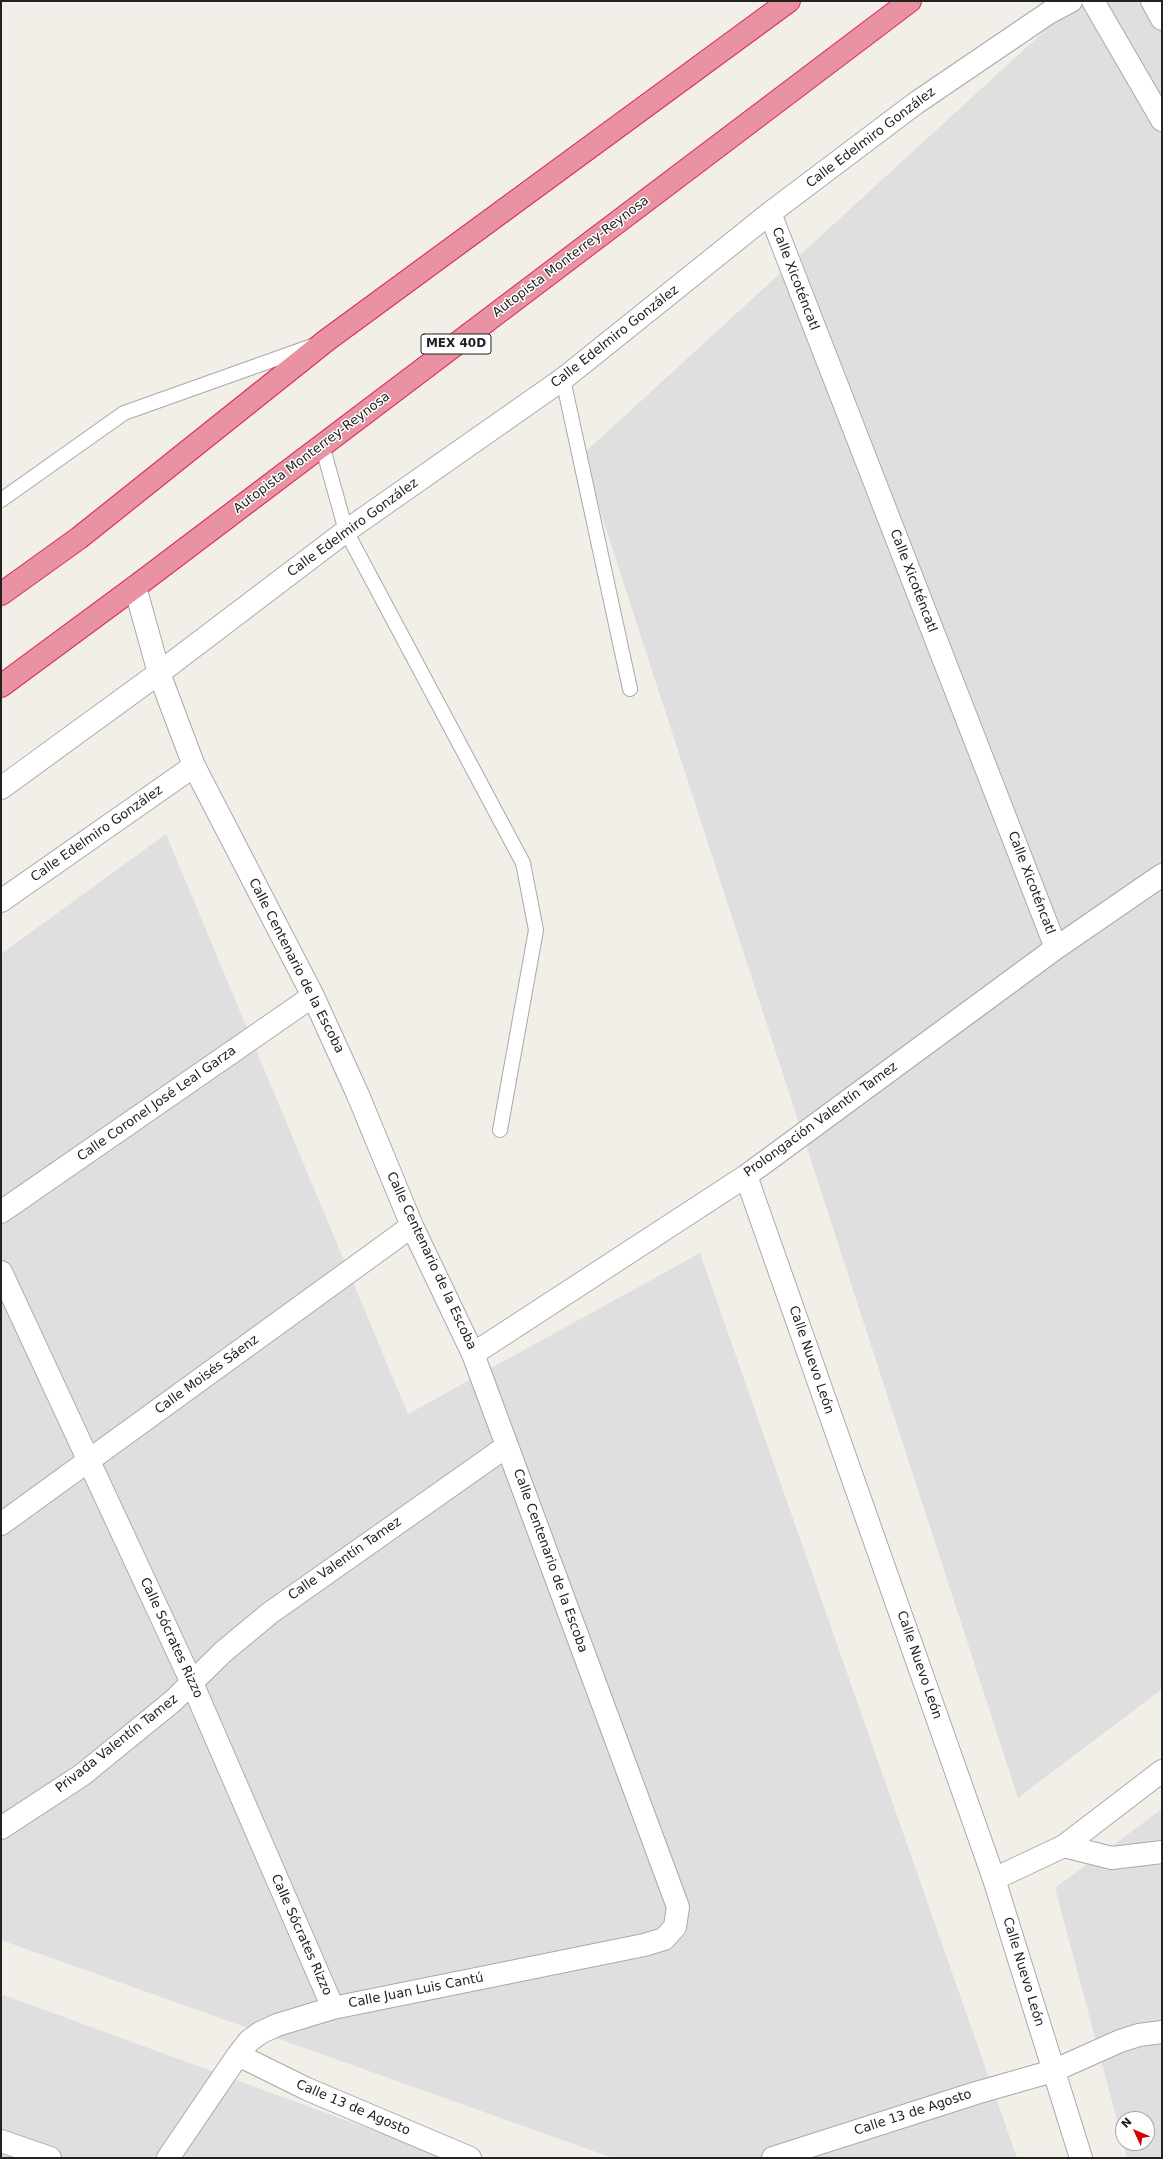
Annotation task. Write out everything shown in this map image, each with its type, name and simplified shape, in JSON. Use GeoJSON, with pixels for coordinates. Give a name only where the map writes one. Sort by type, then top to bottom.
{"type":"FeatureCollection","features":[{"type":"Feature","properties":{"kind":"highway"},"geometry":{"type":"LineString","coordinates":[[1,594],[79,538],[327,340],[789,1]]}},
{"type":"Feature","properties":{"kind":"highway","name":"Autopista Monterrey-Reynosa"},"geometry":{"type":"LineString","coordinates":[[1,686],[136,587],[910,1]]}},
{"type":"Feature","properties":{"kind":"street","name":"Calle Edelmiro González"},"geometry":{"type":"LineString","coordinates":[[1,788],[159,673],[346,531],[563,380],[770,214],[916,103],[1050,12],[1071,1]]}},
{"type":"Feature","properties":{"kind":"street"},"geometry":{"type":"LineString","coordinates":[[1093,1],[1162,120]]}},
{"type":"Feature","properties":{"kind":"street"},"geometry":{"type":"LineString","coordinates":[[1152,1],[1162,19]]}},
{"type":"Feature","properties":{"kind":"street","name":"Calle Xicoténcatl"},"geometry":{"type":"LineString","coordinates":[[770,214],[1056,948]]}},
{"type":"Feature","properties":{"kind":"street","name":"Calle Centenario de la Escoba"},"geometry":{"type":"LineString","coordinates":[[136,587],[159,673],[194,766],[313,996],[358,1095],[412,1226],[474,1354],[672,1887],[678,1907],[675,1928]]}},
{"type":"Feature","properties":{"kind":"street","name":"Calle Edelmiro González"},"geometry":{"type":"LineString","coordinates":[[1,902],[194,766]]}},
{"type":"Feature","properties":{"kind":"street","name":"Prolongación Valentín Tamez"},"geometry":{"type":"LineString","coordinates":[[474,1354],[746,1176],[1056,948],[1162,875]]}},
{"type":"Feature","properties":{"kind":"street","name":"Calle Coronel José Leal Garza"},"geometry":{"type":"LineString","coordinates":[[1,1212],[313,996]]}},
{"type":"Feature","properties":{"kind":"street","name":"Calle Nuevo León"},"geometry":{"type":"LineString","coordinates":[[746,1176],[994,1879],[1081,2158]]}},
{"type":"Feature","properties":{"kind":"street","name":"Calle Moisés Sáenz"},"geometry":{"type":"LineString","coordinates":[[1,1524],[412,1226]]}},
{"type":"Feature","properties":{"kind":"street","name":"Calle Sócrates Rizzo"},"geometry":{"type":"LineString","coordinates":[[1,1272],[192,1684],[333,2008]]}},
{"type":"Feature","properties":{"kind":"street","name":"Calle Valentín Tamez"},"geometry":{"type":"LineString","coordinates":[[192,1684],[223,1652],[270,1612],[507,1446]]}},
{"type":"Feature","properties":{"kind":"street","name":"Privada Valentín Tamez"},"geometry":{"type":"LineString","coordinates":[[1,1828],[82,1775],[192,1684]]}},
{"type":"Feature","properties":{"kind":"street"},"geometry":{"type":"LineString","coordinates":[[994,1879],[1064,1846],[1162,1771]]}},
{"type":"Feature","properties":{"kind":"street"},"geometry":{"type":"LineString","coordinates":[[1064,1846],[1112,1858],[1162,1852]]}},
{"type":"Feature","properties":{"kind":"street","name":"Calle Juan Luis Cantú"},"geometry":{"type":"LineString","coordinates":[[168,2158],[238,2055],[249,2041],[260,2032],[277,2025],[333,2008],[644,1946],[664,1939],[675,1928]]}},
{"type":"Feature","properties":{"kind":"street","name":"Calle 13 de Agosto"},"geometry":{"type":"LineString","coordinates":[[773,2158],[976,2093],[1053,2071],[1120,2040],[1139,2035],[1162,2032]]}},
{"type":"Feature","properties":{"kind":"street","name":"Calle 13 de Agosto"},"geometry":{"type":"LineString","coordinates":[[238,2055],[307,2089],[470,2158]]}},
{"type":"Feature","properties":{"kind":"street"},"geometry":{"type":"LineString","coordinates":[[1,2140],[50,2158]]}},
{"type":"Feature","properties":{"kind":"lane"},"geometry":{"type":"LineString","coordinates":[[1,500],[124,413],[327,340]]}},
{"type":"Feature","properties":{"kind":"lane"},"geometry":{"type":"LineString","coordinates":[[563,380],[630,689]]}},
{"type":"Feature","properties":{"kind":"lane"},"geometry":{"type":"LineString","coordinates":[[322,445],[346,531],[523,863],[536,930],[500,1130]]}},
{"type":"Feature","properties":{"kind":"shaded area"},"geometry":{"type":"Polygon","coordinates":[[[1077,1],[1162,1],[1162,1689],[1018,1798],[582,455],[1077,1]]]}},
{"type":"Feature","properties":{"kind":"shaded area"},"geometry":{"type":"Polygon","coordinates":[[[166,834],[408,1414],[700,1253],[1017,2158],[613,2158],[1,1940],[1,954],[166,834]]]}},
{"type":"Feature","properties":{"kind":"shaded area"},"geometry":{"type":"Polygon","coordinates":[[[1162,1809],[1162,2158],[1127,2158],[1125,2151],[1155,2151],[1155,2111],[1115,2111],[1115,2113],[1055,1888],[1162,1809]]]}},
{"type":"Feature","properties":{"kind":"shaded area"},"geometry":{"type":"Polygon","coordinates":[[[1,1994],[449,2158],[1,2158],[1,1994]]]}}]}
